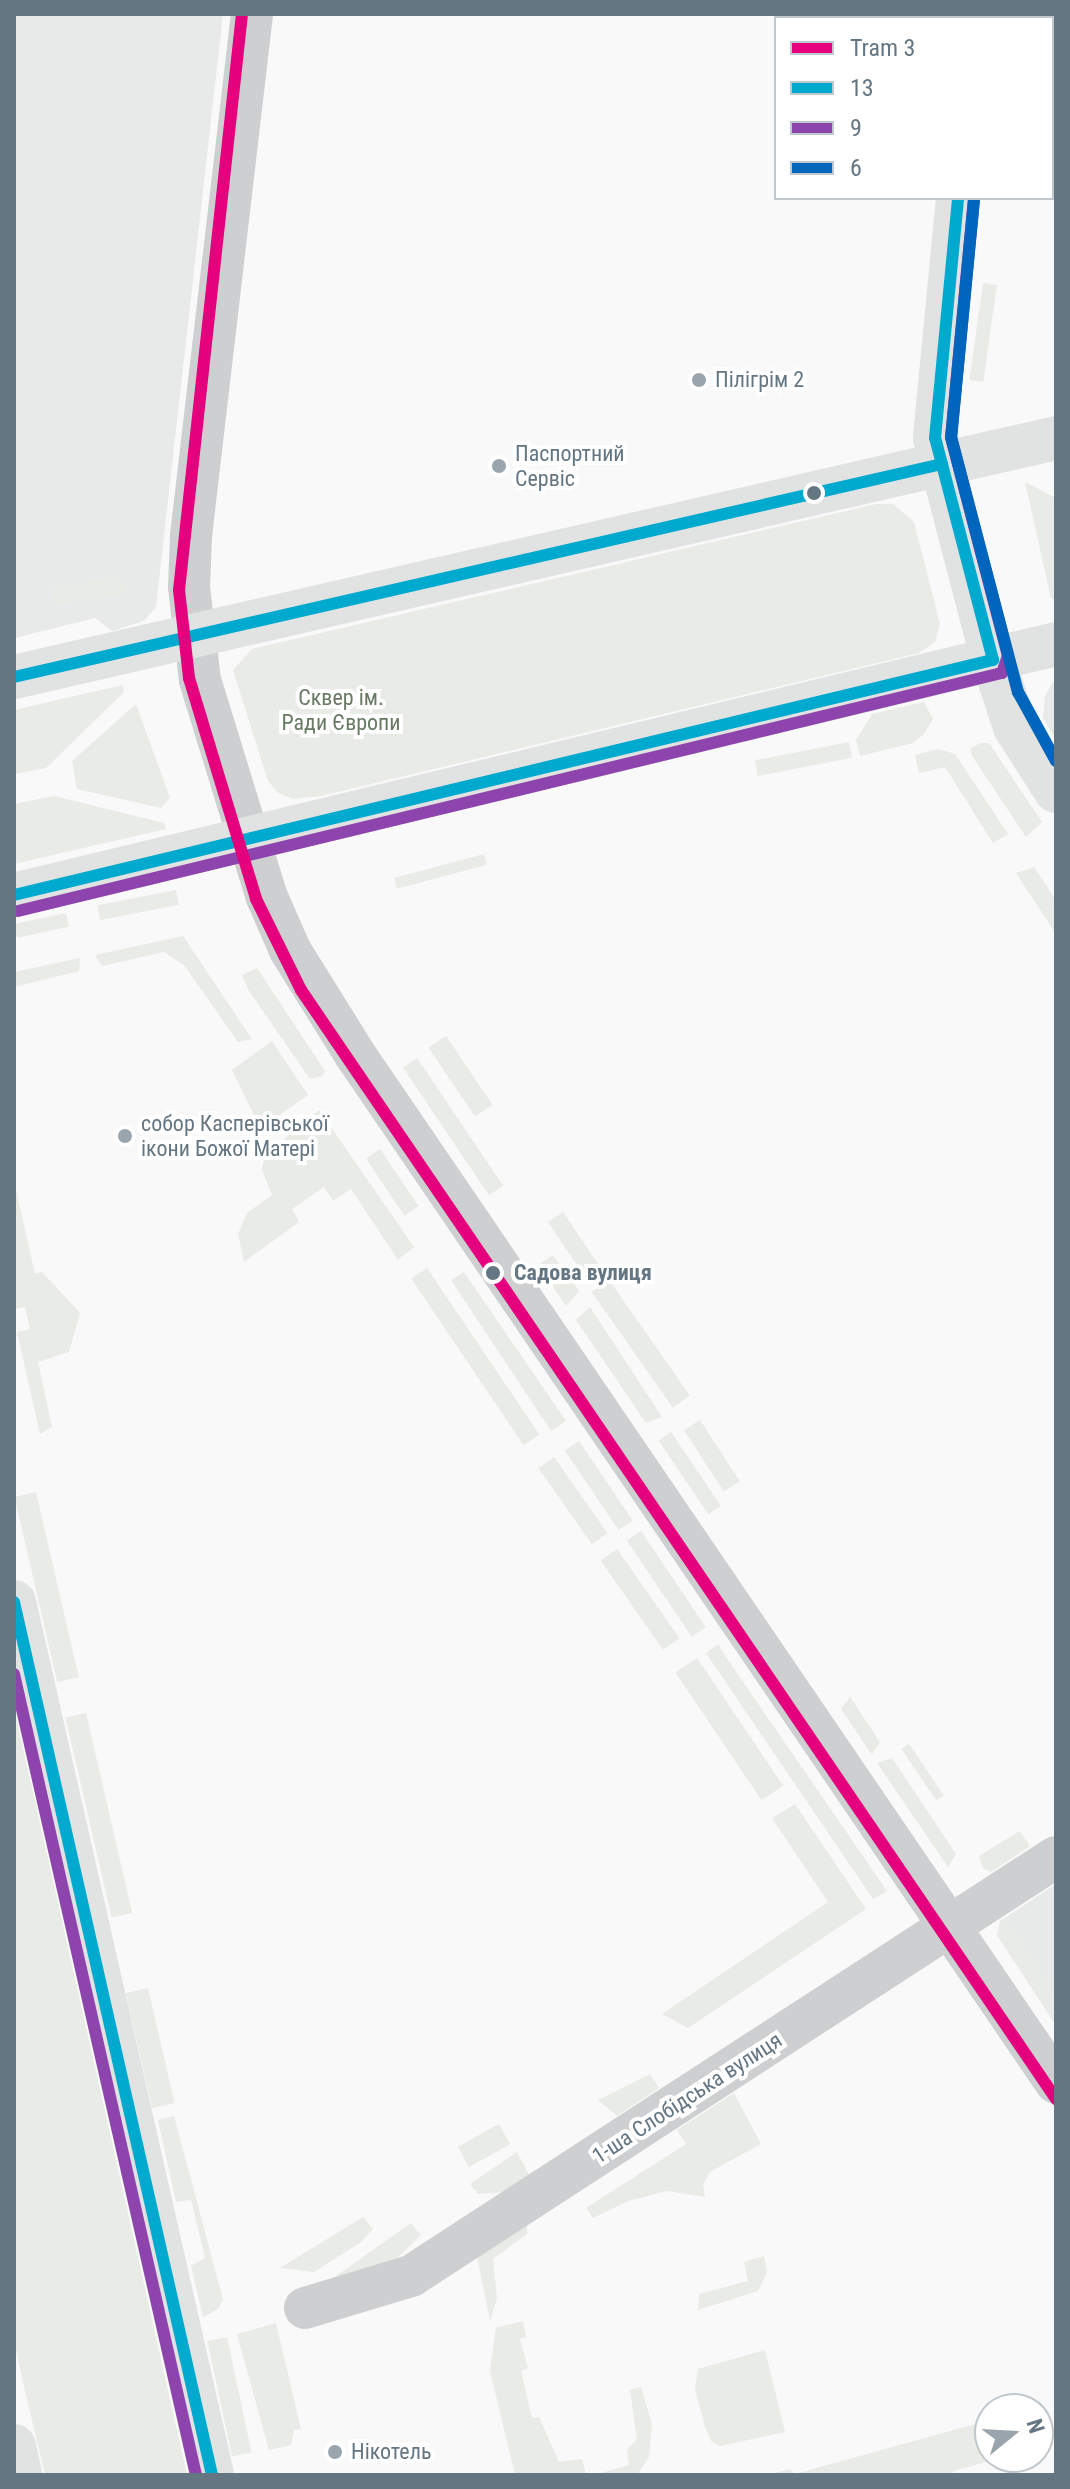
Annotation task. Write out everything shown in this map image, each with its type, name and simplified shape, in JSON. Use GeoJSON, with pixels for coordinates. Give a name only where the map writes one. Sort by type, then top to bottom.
{"type":"FeatureCollection","features":[{"type":"Feature","properties":{"kind":"main road"},"geometry":{"type":"LineString","coordinates":[[958,200],[934,415],[942,464],[993,660],[1015,727],[1056,791]]}},
{"type":"Feature","properties":{"kind":"main road"},"geometry":{"type":"LineString","coordinates":[[14,677],[1056,438]]}},
{"type":"Feature","properties":{"kind":"main road"},"geometry":{"type":"LineString","coordinates":[[14,895],[1056,644]]}},
{"type":"Feature","properties":{"kind":"main road"},"geometry":{"type":"LineString","coordinates":[[14,1602],[212,2475]]}},
{"type":"Feature","properties":{"kind":"main road"},"geometry":{"type":"LineString","coordinates":[[14,2446],[20,2475]]}},
{"type":"Feature","properties":{"kind":"street"},"geometry":{"type":"LineString","coordinates":[[252,14],[191,536],[192,636],[246,839],[290,950],[354,1053],[1056,2083]]}},
{"type":"Feature","properties":{"kind":"street","name":"1-ша Слобідська вулиця"},"geometry":{"type":"LineString","coordinates":[[305,2308],[411,2276],[1056,1857]]}},
{"type":"Feature","properties":{"kind":"shaded area"},"geometry":{"type":"Polygon","coordinates":[[[14,14],[223,14],[156,607],[144,621],[112,631],[95,618],[14,638],[14,14]]]}},
{"type":"Feature","properties":{"kind":"shaded area"},"geometry":{"type":"Polygon","coordinates":[[[1056,677],[1056,740],[1043,718],[1045,696],[1056,677]]]}},
{"type":"Feature","properties":{"kind":"shaded area"},"geometry":{"type":"Polygon","coordinates":[[[1056,1884],[1056,2025],[997,1935],[1000,1921],[1056,1884]]]}},
{"type":"Feature","properties":{"kind":"green space"},"geometry":{"type":"Polygon","coordinates":[[[983,283],[997,285],[983,382],[969,380],[983,283]]]}},
{"type":"Feature","properties":{"kind":"green space"},"geometry":{"type":"Polygon","coordinates":[[[1025,482],[1056,498],[1055,600],[1051,598],[1025,482]]]}},
{"type":"Feature","properties":{"kind":"green space","name":"Сквер ім. Ради Європи"},"geometry":{"type":"Polygon","coordinates":[[[876,504],[893,504],[914,522],[940,624],[935,642],[919,653],[321,796],[293,799],[278,793],[268,781],[233,670],[252,649],[876,504]]]}},
{"type":"Feature","properties":{"kind":"green space"},"geometry":{"type":"Polygon","coordinates":[[[122,576],[125,594],[55,605],[52,587],[122,576]]]}},
{"type":"Feature","properties":{"kind":"green space"},"geometry":{"type":"Polygon","coordinates":[[[123,685],[124,692],[46,768],[14,774],[14,710],[123,685]]]}},
{"type":"Feature","properties":{"kind":"green space"},"geometry":{"type":"Polygon","coordinates":[[[924,702],[933,719],[923,735],[913,743],[860,756],[856,740],[872,714],[924,702]]]}},
{"type":"Feature","properties":{"kind":"green space"},"geometry":{"type":"Polygon","coordinates":[[[136,704],[170,798],[161,808],[77,789],[72,761],[136,704]]]}},
{"type":"Feature","properties":{"kind":"green space"},"geometry":{"type":"Polygon","coordinates":[[[849,742],[852,758],[758,776],[755,760],[849,742]]]}},
{"type":"Feature","properties":{"kind":"green space"},"geometry":{"type":"Polygon","coordinates":[[[980,743],[989,743],[1042,822],[1026,837],[972,756],[970,749],[980,743]]]}},
{"type":"Feature","properties":{"kind":"green space"},"geometry":{"type":"Polygon","coordinates":[[[938,749],[955,754],[1008,834],[993,843],[945,767],[919,773],[915,755],[938,749]]]}},
{"type":"Feature","properties":{"kind":"green space"},"geometry":{"type":"Polygon","coordinates":[[[54,796],[164,823],[166,829],[14,864],[14,804],[54,796]]]}},
{"type":"Feature","properties":{"kind":"green space"},"geometry":{"type":"Polygon","coordinates":[[[484,854],[487,865],[397,889],[394,878],[484,854]]]}},
{"type":"Feature","properties":{"kind":"green space"},"geometry":{"type":"Polygon","coordinates":[[[1034,867],[1056,900],[1056,934],[1016,873],[1034,867]]]}},
{"type":"Feature","properties":{"kind":"green space"},"geometry":{"type":"Polygon","coordinates":[[[176,890],[179,905],[100,920],[97,905],[176,890]]]}},
{"type":"Feature","properties":{"kind":"green space"},"geometry":{"type":"Polygon","coordinates":[[[66,913],[69,927],[17,938],[14,924],[66,913]]]}},
{"type":"Feature","properties":{"kind":"green space"},"geometry":{"type":"Polygon","coordinates":[[[183,936],[252,1039],[238,1042],[184,965],[164,952],[102,966],[95,955],[183,936]]]}},
{"type":"Feature","properties":{"kind":"green space"},"geometry":{"type":"Polygon","coordinates":[[[80,958],[79,971],[14,987],[14,972],[80,958]]]}},
{"type":"Feature","properties":{"kind":"green space"},"geometry":{"type":"Polygon","coordinates":[[[257,968],[325,1071],[322,1076],[310,1079],[249,991],[242,975],[257,968]]]}},
{"type":"Feature","properties":{"kind":"green space"},"geometry":{"type":"Polygon","coordinates":[[[446,1036],[492,1105],[475,1117],[429,1048],[446,1036]]]}},
{"type":"Feature","properties":{"kind":"green space"},"geometry":{"type":"Polygon","coordinates":[[[272,1041],[308,1095],[271,1121],[256,1119],[232,1070],[272,1041]]]}},
{"type":"Feature","properties":{"kind":"green space"},"geometry":{"type":"Polygon","coordinates":[[[417,1058],[503,1186],[489,1195],[403,1068],[417,1058]]]}},
{"type":"Feature","properties":{"kind":"green space"},"geometry":{"type":"Polygon","coordinates":[[[319,1110],[414,1247],[398,1260],[351,1189],[333,1201],[324,1187],[292,1209],[299,1222],[244,1262],[238,1234],[247,1213],[272,1195],[262,1170],[264,1156],[319,1110]]]}},
{"type":"Feature","properties":{"kind":"green space"},"geometry":{"type":"Polygon","coordinates":[[[380,1149],[419,1206],[404,1216],[366,1159],[380,1149]]]}},
{"type":"Feature","properties":{"kind":"green space"},"geometry":{"type":"Polygon","coordinates":[[[14,1181],[35,1274],[42,1272],[80,1313],[69,1352],[38,1362],[52,1427],[40,1434],[17,1332],[30,1329],[25,1307],[14,1309],[14,1181]]]}},
{"type":"Feature","properties":{"kind":"green space"},"geometry":{"type":"Polygon","coordinates":[[[563,1212],[600,1267],[585,1277],[548,1222],[563,1212]]]}},
{"type":"Feature","properties":{"kind":"green space"},"geometry":{"type":"Polygon","coordinates":[[[553,1255],[579,1291],[566,1306],[538,1265],[553,1255]]]}},
{"type":"Feature","properties":{"kind":"green space"},"geometry":{"type":"Polygon","coordinates":[[[427,1268],[539,1435],[524,1445],[411,1279],[427,1268]]]}},
{"type":"Feature","properties":{"kind":"green space"},"geometry":{"type":"Polygon","coordinates":[[[464,1272],[566,1421],[551,1431],[451,1280],[464,1272]]]}},
{"type":"Feature","properties":{"kind":"green space"},"geometry":{"type":"Polygon","coordinates":[[[609,1280],[690,1396],[673,1408],[592,1292],[609,1280]]]}},
{"type":"Feature","properties":{"kind":"green space"},"geometry":{"type":"Polygon","coordinates":[[[590,1307],[662,1417],[646,1423],[576,1320],[590,1307]]]}},
{"type":"Feature","properties":{"kind":"green space"},"geometry":{"type":"Polygon","coordinates":[[[700,1420],[740,1481],[724,1492],[684,1430],[700,1420]]]}},
{"type":"Feature","properties":{"kind":"green space"},"geometry":{"type":"Polygon","coordinates":[[[671,1432],[721,1506],[708,1514],[659,1440],[671,1432]]]}},
{"type":"Feature","properties":{"kind":"green space"},"geometry":{"type":"Polygon","coordinates":[[[579,1441],[633,1521],[619,1530],[565,1451],[579,1441]]]}},
{"type":"Feature","properties":{"kind":"green space"},"geometry":{"type":"Polygon","coordinates":[[[554,1457],[607,1533],[592,1544],[538,1468],[554,1457]]]}},
{"type":"Feature","properties":{"kind":"green space"},"geometry":{"type":"Polygon","coordinates":[[[36,1492],[79,1677],[57,1682],[15,1497],[36,1492]]]}},
{"type":"Feature","properties":{"kind":"green space"},"geometry":{"type":"Polygon","coordinates":[[[641,1531],[706,1627],[692,1637],[627,1541],[641,1531]]]}},
{"type":"Feature","properties":{"kind":"green space"},"geometry":{"type":"Polygon","coordinates":[[[617,1549],[680,1638],[663,1650],[601,1560],[617,1549]]]}},
{"type":"Feature","properties":{"kind":"green space"},"geometry":{"type":"Polygon","coordinates":[[[718,1644],[887,1891],[873,1899],[706,1653],[718,1644]]]}},
{"type":"Feature","properties":{"kind":"green space"},"geometry":{"type":"Polygon","coordinates":[[[697,1658],[783,1786],[762,1800],[675,1673],[697,1658]]]}},
{"type":"Feature","properties":{"kind":"green space"},"geometry":{"type":"Polygon","coordinates":[[[850,1697],[880,1742],[872,1755],[841,1709],[850,1697]]]}},
{"type":"Feature","properties":{"kind":"green space"},"geometry":{"type":"Polygon","coordinates":[[[14,1708],[187,2475],[45,2475],[25,2391],[14,2341],[14,1708]]]}},
{"type":"Feature","properties":{"kind":"green space"},"geometry":{"type":"Polygon","coordinates":[[[86,1713],[132,1913],[112,1917],[66,1718],[86,1713]]]}},
{"type":"Feature","properties":{"kind":"green space"},"geometry":{"type":"Polygon","coordinates":[[[909,1744],[944,1795],[936,1800],[902,1749],[909,1744]]]}},
{"type":"Feature","properties":{"kind":"green space"},"geometry":{"type":"Polygon","coordinates":[[[892,1758],[956,1854],[948,1867],[877,1763],[892,1758]]]}},
{"type":"Feature","properties":{"kind":"green space"},"geometry":{"type":"Polygon","coordinates":[[[795,1804],[866,1909],[688,2028],[662,2014],[828,1902],[772,1818],[795,1804]]]}},
{"type":"Feature","properties":{"kind":"green space"},"geometry":{"type":"Polygon","coordinates":[[[1020,1831],[1030,1846],[991,1872],[983,1868],[979,1856],[1020,1831]]]}},
{"type":"Feature","properties":{"kind":"green space"},"geometry":{"type":"Polygon","coordinates":[[[1004,1918],[1056,1994],[1056,2025],[997,1935],[1004,1918]]]}},
{"type":"Feature","properties":{"kind":"green space"},"geometry":{"type":"Polygon","coordinates":[[[148,1988],[175,2103],[152,2108],[126,1993],[148,1988]]]}},
{"type":"Feature","properties":{"kind":"green space"},"geometry":{"type":"Polygon","coordinates":[[[650,2074],[659,2088],[617,2116],[598,2100],[650,2074]]]}},
{"type":"Feature","properties":{"kind":"green space"},"geometry":{"type":"Polygon","coordinates":[[[734,2093],[761,2144],[710,2172],[703,2185],[705,2197],[667,2191],[628,2201],[593,2218],[586,2208],[686,2144],[677,2130],[734,2093]]]}},
{"type":"Feature","properties":{"kind":"green space"},"geometry":{"type":"Polygon","coordinates":[[[174,2116],[223,2299],[218,2309],[203,2317],[191,2266],[205,2258],[191,2200],[176,2202],[158,2120],[174,2116]]]}},
{"type":"Feature","properties":{"kind":"green space"},"geometry":{"type":"Polygon","coordinates":[[[499,2124],[510,2144],[469,2167],[458,2147],[499,2124]]]}},
{"type":"Feature","properties":{"kind":"green space"},"geometry":{"type":"Polygon","coordinates":[[[517,2152],[529,2175],[506,2192],[478,2194],[470,2184],[517,2152]]]}},
{"type":"Feature","properties":{"kind":"green space"},"geometry":{"type":"Polygon","coordinates":[[[363,2217],[373,2229],[361,2242],[314,2272],[280,2268],[363,2217]]]}},
{"type":"Feature","properties":{"kind":"green space"},"geometry":{"type":"Polygon","coordinates":[[[411,2223],[421,2235],[392,2263],[365,2277],[336,2276],[411,2223]]]}},
{"type":"Feature","properties":{"kind":"green space"},"geometry":{"type":"Polygon","coordinates":[[[527,2224],[527,2234],[493,2259],[497,2299],[490,2321],[477,2256],[527,2224]]]}},
{"type":"Feature","properties":{"kind":"green space"},"geometry":{"type":"Polygon","coordinates":[[[764,2256],[767,2272],[758,2291],[698,2310],[699,2294],[748,2281],[744,2262],[764,2256]]]}},
{"type":"Feature","properties":{"kind":"green space"},"geometry":{"type":"Polygon","coordinates":[[[523,2321],[526,2337],[520,2339],[528,2368],[521,2371],[532,2418],[539,2417],[559,2462],[582,2459],[586,2475],[515,2475],[490,2371],[496,2328],[523,2321]]]}},
{"type":"Feature","properties":{"kind":"green space"},"geometry":{"type":"Polygon","coordinates":[[[276,2323],[301,2429],[294,2430],[291,2445],[269,2450],[237,2334],[276,2323]]]}},
{"type":"Feature","properties":{"kind":"green space"},"geometry":{"type":"Polygon","coordinates":[[[227,2337],[252,2452],[232,2457],[207,2341],[227,2337]]]}},
{"type":"Feature","properties":{"kind":"green space"},"geometry":{"type":"Polygon","coordinates":[[[765,2350],[785,2432],[720,2446],[711,2441],[705,2427],[695,2389],[698,2369],[765,2350]]]}},
{"type":"Feature","properties":{"kind":"green space"},"geometry":{"type":"Polygon","coordinates":[[[641,2387],[652,2424],[649,2457],[637,2475],[594,2475],[629,2465],[627,2450],[637,2439],[630,2390],[641,2387]]]}},
{"type":"Feature","properties":{"kind":"green space"},"geometry":{"type":"Polygon","coordinates":[[[974,2424],[974,2465],[953,2471],[953,2475],[766,2475],[790,2469],[795,2474],[974,2424]]]}},
{"type":"Feature","properties":{"kind":"tram line","name":"3"},"geometry":{"type":"LineString","coordinates":[[242,14],[179,590],[189,678],[256,899],[301,990],[1056,2099]]}},
{"type":"Feature","properties":{"kind":"transit line","name":"13"},"geometry":{"type":"LineString","coordinates":[[14,895],[993,660],[935,438],[958,200]]}},
{"type":"Feature","properties":{"kind":"transit line","name":"9"},"geometry":{"type":"LineString","coordinates":[[18,911],[1002,673],[1008,656],[951,437],[974,200]]}},
{"type":"Feature","properties":{"kind":"transit line","name":"6"},"geometry":{"type":"LineString","coordinates":[[974,200],[951,437],[1018,692],[1056,761]]}},
{"type":"Feature","properties":{"kind":"transit line","name":"13"},"geometry":{"type":"LineString","coordinates":[[14,677],[942,464]]}},
{"type":"Feature","properties":{"kind":"transit line","name":"13"},"geometry":{"type":"LineString","coordinates":[[14,1602],[212,2475]]}},
{"type":"Feature","properties":{"kind":"transit line","name":"9"},"geometry":{"type":"LineString","coordinates":[[14,1674],[196,2475]]}},
{"type":"Feature","properties":{"kind":"place","name":"Пілігрім 2"},"geometry":{"type":"Point","coordinates":[699,380]}},
{"type":"Feature","properties":{"kind":"place","name":"Паспортний Сервіс"},"geometry":{"type":"Point","coordinates":[499,466]}},
{"type":"Feature","properties":{"kind":"place","name":"собор Касперівської ікони Божої Матері"},"geometry":{"type":"Point","coordinates":[125,1136]}},
{"type":"Feature","properties":{"kind":"place","name":"Садова вулиця"},"geometry":{"type":"Point","coordinates":[493,1273]}},
{"type":"Feature","properties":{"kind":"place","name":"Нікотель"},"geometry":{"type":"Point","coordinates":[335,2452]}}]}
